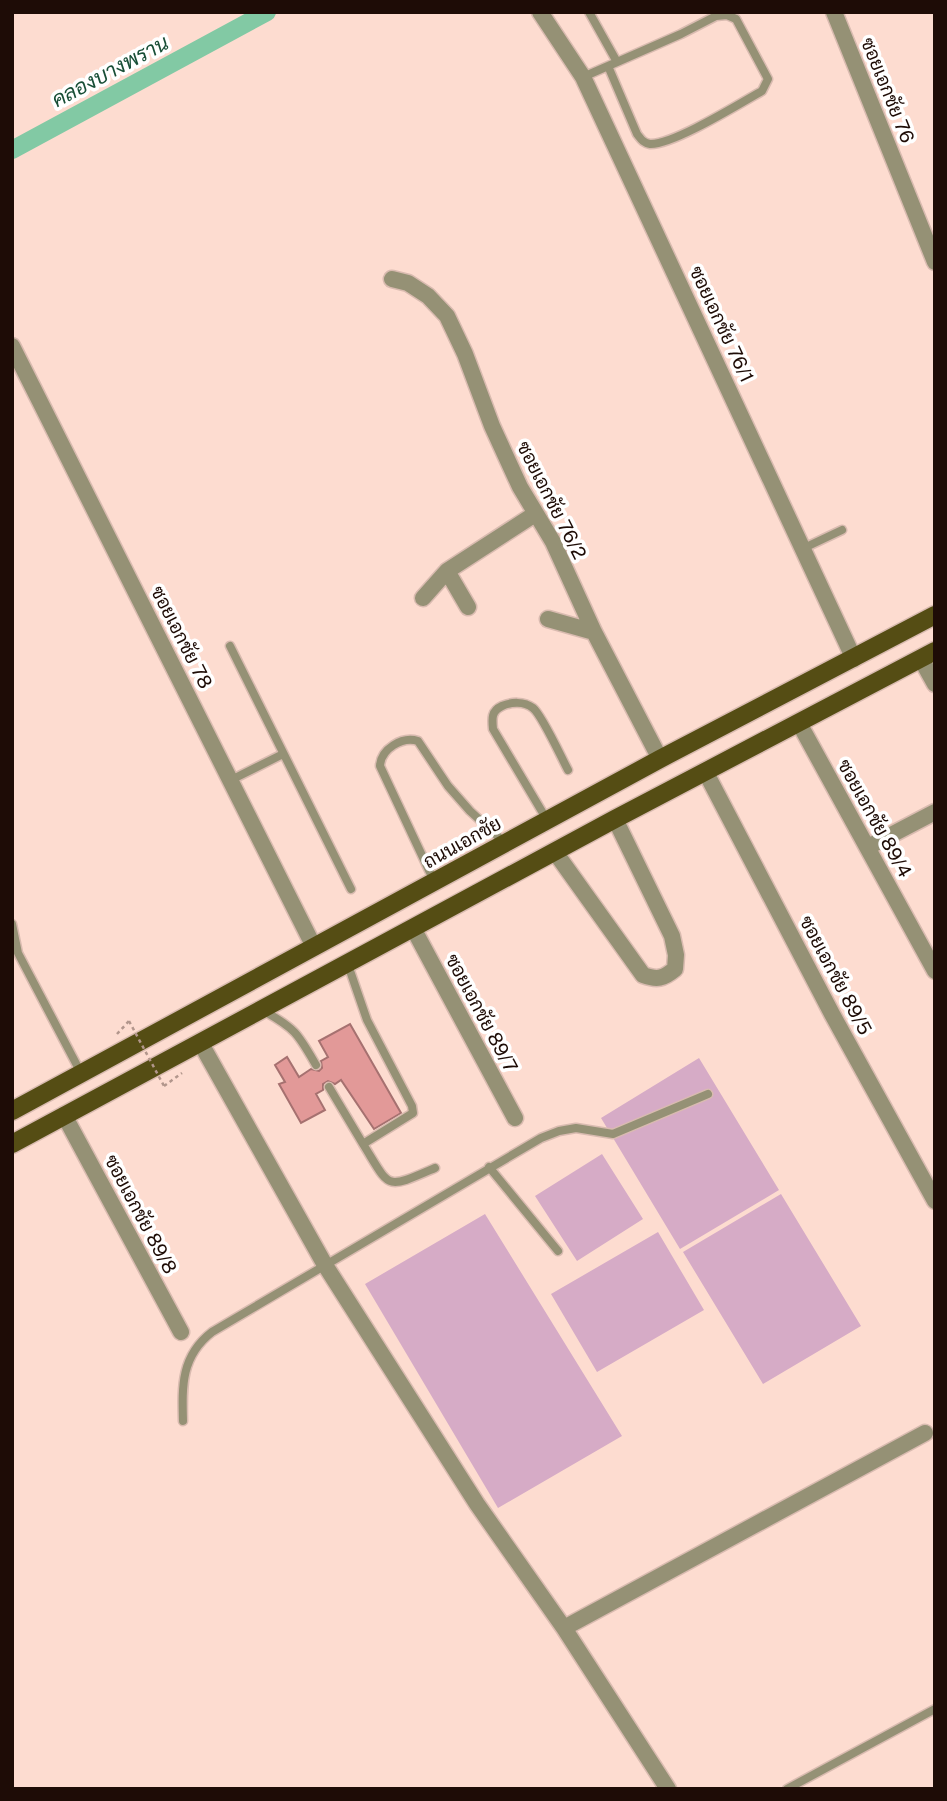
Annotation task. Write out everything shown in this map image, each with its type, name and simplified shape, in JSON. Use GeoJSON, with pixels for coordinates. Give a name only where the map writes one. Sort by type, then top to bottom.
{"type":"FeatureCollection","features":[{"type":"Feature","properties":{"kind":"main road","name":"ถนนเอกชัย"},"geometry":{"type":"LineString","coordinates":[[12,1111],[660,759],[935,615]]}},
{"type":"Feature","properties":{"kind":"main road"},"geometry":{"type":"LineString","coordinates":[[12,1144],[347,962],[928,655]]}},
{"type":"Feature","properties":{"kind":"main road"},"geometry":{"type":"LineString","coordinates":[[84,1072],[88,1088],[95,1093],[104,1094]]}},
{"type":"Feature","properties":{"kind":"main road"},"geometry":{"type":"LineString","coordinates":[[47,1092],[61,1100],[64,1115]]}},
{"type":"Feature","properties":{"kind":"street","name":"ซอยเอกชัย 76/1"},"geometry":{"type":"LineString","coordinates":[[541,12],[583,78],[854,659]]}},
{"type":"Feature","properties":{"kind":"street","name":"ซอยเอกชัย 76"},"geometry":{"type":"LineString","coordinates":[[834,12],[935,262]]}},
{"type":"Feature","properties":{"kind":"street","name":"ซอยเอกชัย 76/2"},"geometry":{"type":"LineString","coordinates":[[392,279],[408,283],[428,296],[446,316],[465,354],[492,426],[535,514],[553,542],[594,632],[660,759]]}},
{"type":"Feature","properties":{"kind":"street","name":"ซอยเอกชัย 78"},"geometry":{"type":"LineString","coordinates":[[12,346],[314,947]]}},
{"type":"Feature","properties":{"kind":"street"},"geometry":{"type":"LineString","coordinates":[[423,598],[447,571],[535,514]]}},
{"type":"Feature","properties":{"kind":"street"},"geometry":{"type":"LineString","coordinates":[[447,571],[468,607]]}},
{"type":"Feature","properties":{"kind":"street"},"geometry":{"type":"LineString","coordinates":[[548,619],[594,632]]}},
{"type":"Feature","properties":{"kind":"street"},"geometry":{"type":"LineString","coordinates":[[928,655],[935,684]]}},
{"type":"Feature","properties":{"kind":"street","name":"ซอยเอกชัย 89/4"},"geometry":{"type":"LineString","coordinates":[[799,723],[935,971]]}},
{"type":"Feature","properties":{"kind":"street","name":"ซอยเอกชัย 89/5"},"geometry":{"type":"LineString","coordinates":[[705,771],[832,1014],[934,1199]]}},
{"type":"Feature","properties":{"kind":"street"},"geometry":{"type":"LineString","coordinates":[[868,847],[935,812]]}},
{"type":"Feature","properties":{"kind":"street"},"geometry":{"type":"LineString","coordinates":[[555,852],[643,975],[655,979],[665,978],[675,969],[676,956],[672,936],[615,819]]}},
{"type":"Feature","properties":{"kind":"street","name":"ซอยเอกชัย 89/7"},"geometry":{"type":"LineString","coordinates":[[413,928],[515,1118]]}},
{"type":"Feature","properties":{"kind":"street"},"geometry":{"type":"LineString","coordinates":[[200,1042],[325,1265],[477,1504],[564,1628],[668,1789]]}},
{"type":"Feature","properties":{"kind":"street","name":"ซอยเอกชัย 89/8"},"geometry":{"type":"LineString","coordinates":[[64,1115],[181,1332]]}},
{"type":"Feature","properties":{"kind":"street"},"geometry":{"type":"LineString","coordinates":[[564,1628],[925,1433]]}},
{"type":"Feature","properties":{"kind":"lane"},"geometry":{"type":"LineString","coordinates":[[589,12],[617,62]]}},
{"type":"Feature","properties":{"kind":"lane"},"geometry":{"type":"LineString","coordinates":[[583,78],[608,66],[716,16],[727,15],[736,19],[768,79],[762,92],[672,139],[651,144],[643,142],[637,134],[608,66]]}},
{"type":"Feature","properties":{"kind":"lane"},"geometry":{"type":"LineString","coordinates":[[804,548],[842,530]]}},
{"type":"Feature","properties":{"kind":"lane"},"geometry":{"type":"LineString","coordinates":[[230,646],[351,889]]}},
{"type":"Feature","properties":{"kind":"lane"},"geometry":{"type":"LineString","coordinates":[[547,820],[494,729],[491,718],[496,709],[508,703],[522,702],[534,708],[568,770]]}},
{"type":"Feature","properties":{"kind":"lane"},"geometry":{"type":"LineString","coordinates":[[434,881],[380,766],[380,758],[385,750],[400,742],[411,739],[418,741],[448,786],[505,843]]}},
{"type":"Feature","properties":{"kind":"lane"},"geometry":{"type":"LineString","coordinates":[[231,780],[283,754]]}},
{"type":"Feature","properties":{"kind":"lane"},"geometry":{"type":"LineString","coordinates":[[12,924],[15,954],[84,1072]]}},
{"type":"Feature","properties":{"kind":"lane"},"geometry":{"type":"LineString","coordinates":[[347,962],[367,1020],[413,1109],[411,1116],[363,1144]]}},
{"type":"Feature","properties":{"kind":"lane"},"geometry":{"type":"LineString","coordinates":[[260,1009],[298,1033],[316,1065]]}},
{"type":"Feature","properties":{"kind":"lane"},"geometry":{"type":"LineString","coordinates":[[329,1087],[386,1180],[393,1183],[402,1182],[435,1168]]}},
{"type":"Feature","properties":{"kind":"lane"},"geometry":{"type":"LineString","coordinates":[[183,1421],[183,1384],[190,1357],[199,1342],[489,1167],[559,1130],[576,1128],[613,1134],[708,1094]]}},
{"type":"Feature","properties":{"kind":"lane"},"geometry":{"type":"LineString","coordinates":[[489,1167],[558,1251]]}},
{"type":"Feature","properties":{"kind":"lane"},"geometry":{"type":"LineString","coordinates":[[787,1789],[935,1709]]}},
{"type":"Feature","properties":{"kind":"path"},"geometry":{"type":"LineString","coordinates":[[112,1039],[129,1021],[164,1086],[182,1073]]}},
{"type":"Feature","properties":{"kind":"shaded area"},"geometry":{"type":"Polygon","coordinates":[[[699,1058],[779,1190],[680,1249],[601,1118],[699,1058]]]}},
{"type":"Feature","properties":{"kind":"shaded area"},"geometry":{"type":"Polygon","coordinates":[[[602,1154],[643,1219],[577,1261],[535,1196],[602,1154]]]}},
{"type":"Feature","properties":{"kind":"shaded area"},"geometry":{"type":"Polygon","coordinates":[[[781,1194],[861,1326],[763,1384],[683,1252],[781,1194]]]}},
{"type":"Feature","properties":{"kind":"shaded area"},"geometry":{"type":"Polygon","coordinates":[[[485,1214],[622,1436],[498,1508],[365,1284],[485,1214]]]}},
{"type":"Feature","properties":{"kind":"shaded area"},"geometry":{"type":"Polygon","coordinates":[[[658,1232],[704,1310],[597,1372],[551,1294],[658,1232]]]}},
{"type":"Feature","properties":{"kind":"building"},"geometry":{"type":"Polygon","coordinates":[[[350,1024],[401,1113],[374,1129],[341,1080],[335,1084],[328,1081],[323,1084],[323,1090],[316,1094],[325,1110],[301,1123],[279,1084],[285,1082],[275,1065],[287,1057],[299,1077],[311,1069],[319,1071],[322,1068],[321,1061],[328,1057],[319,1041],[350,1024]]]}},
{"type":"Feature","properties":{"kind":"waterway","name":"คลองบางพราน"},"geometry":{"type":"LineString","coordinates":[[12,150],[267,12]]}}]}
